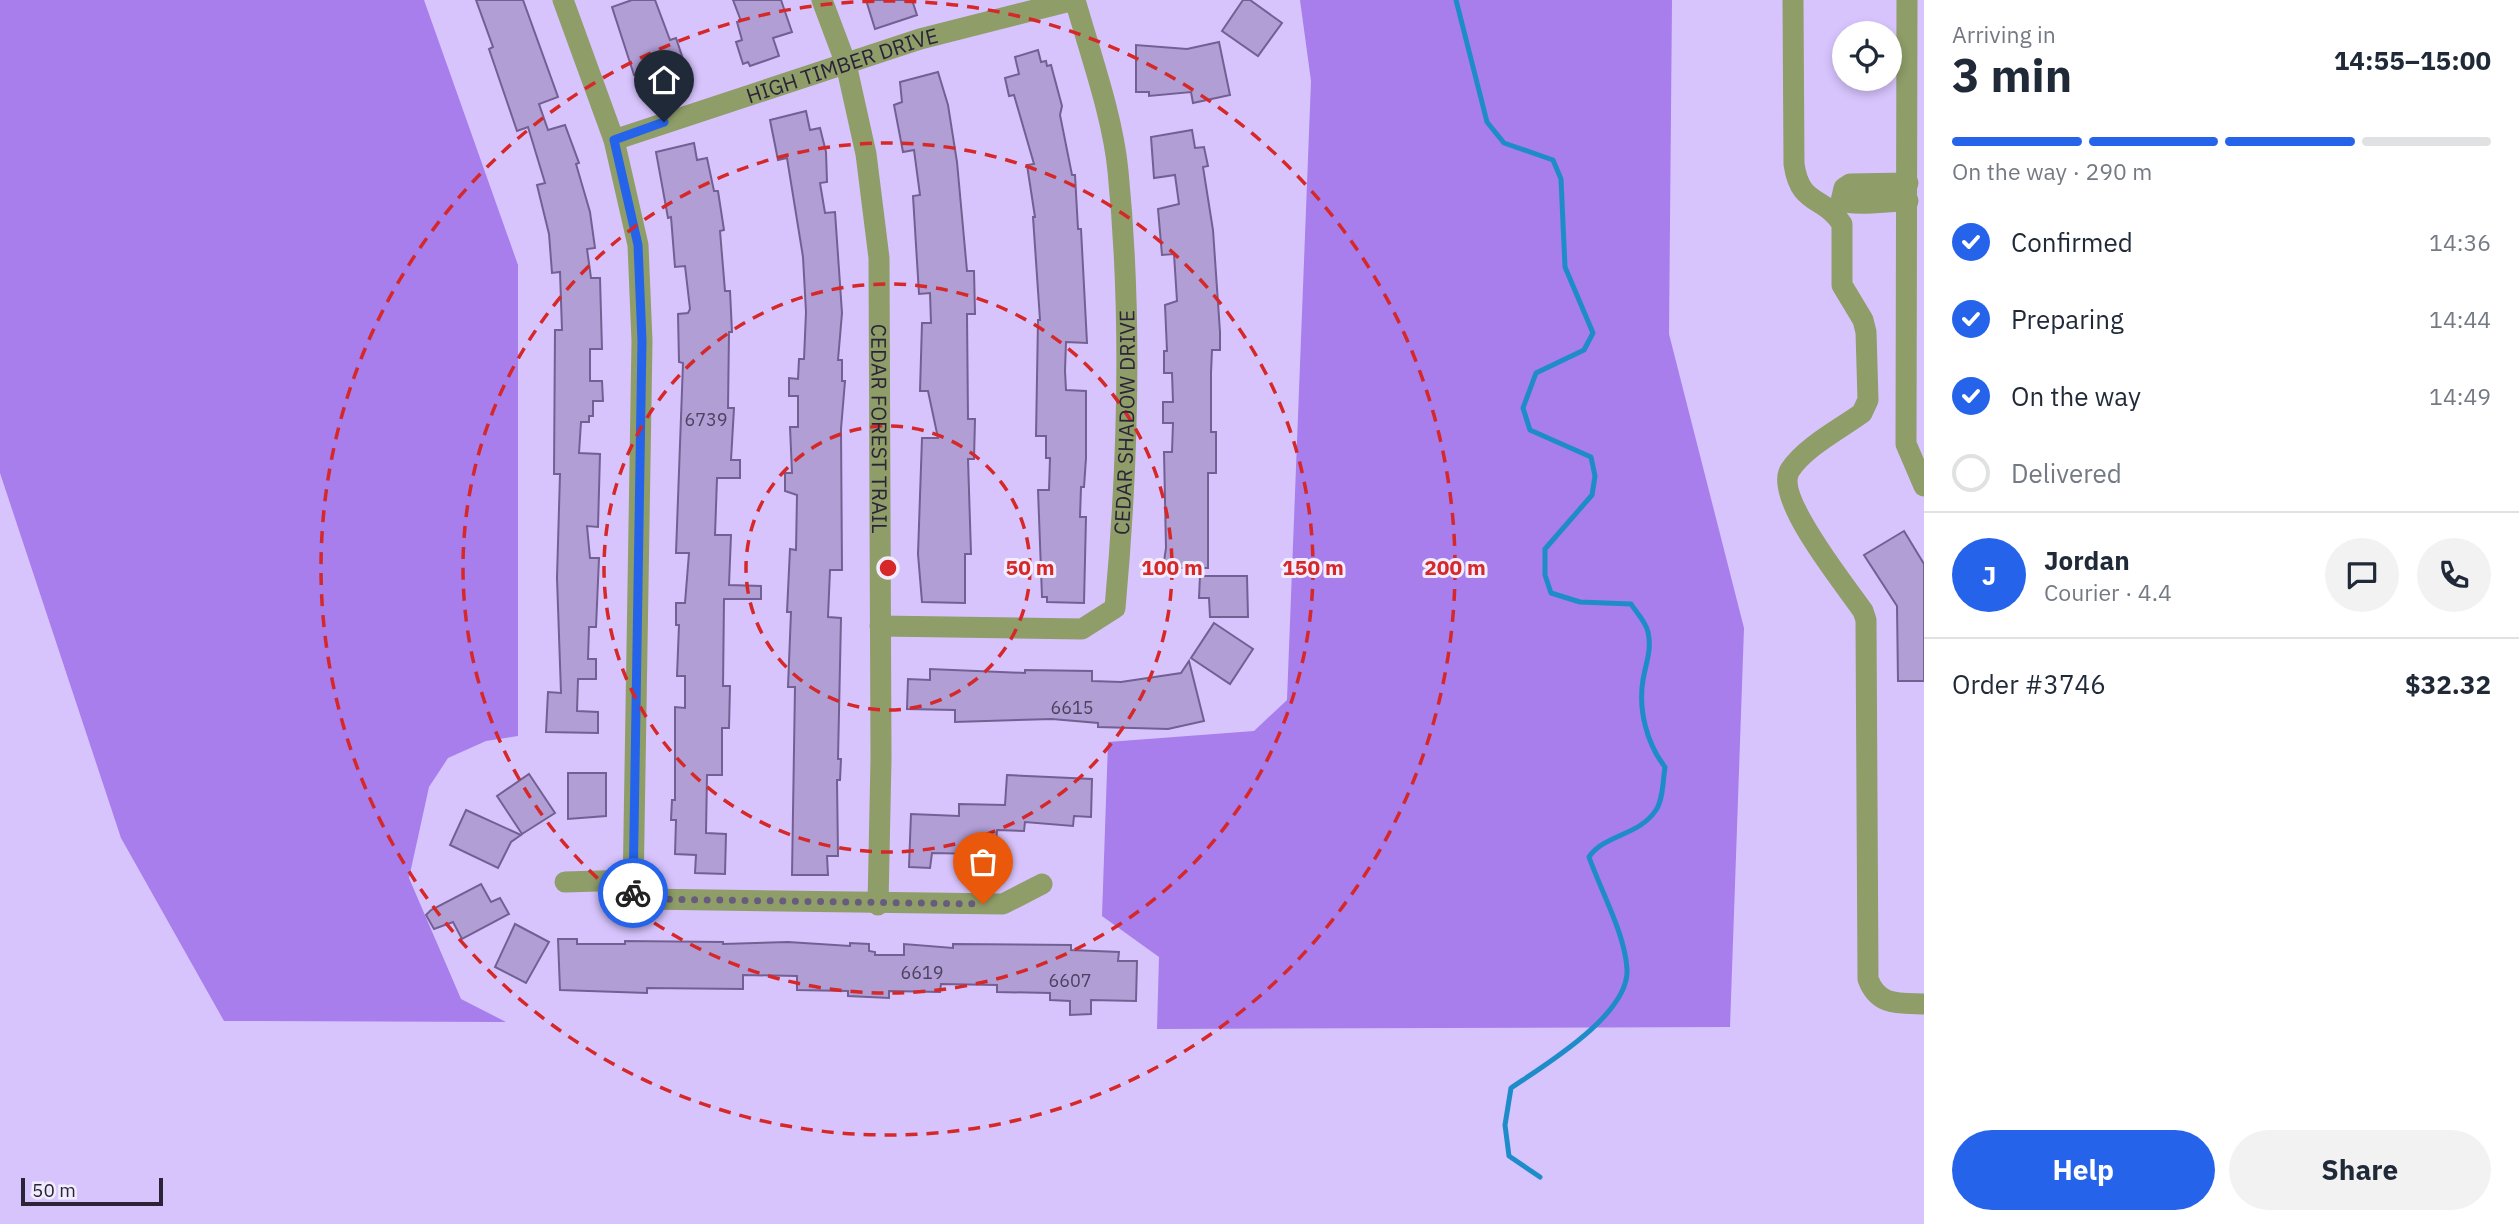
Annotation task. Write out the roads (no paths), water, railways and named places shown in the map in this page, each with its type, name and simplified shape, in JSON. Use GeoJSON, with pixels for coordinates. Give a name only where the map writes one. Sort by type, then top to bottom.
{"type":"FeatureCollection","features":[{"type":"Feature","properties":{"kind":"street"},"geometry":{"type":"LineString","coordinates":[[564,0],[614,140],[638,245],[642,341],[634,893],[645,899],[878,905],[1003,904],[1042,884]]}},
{"type":"Feature","properties":{"kind":"street","name":"CEDAR FOREST TRAIL"},"geometry":{"type":"LineString","coordinates":[[822,0],[846,64],[866,154],[878,258],[878,905]]}},
{"type":"Feature","properties":{"kind":"street","name":"HIGH TIMBER DRIVE"},"geometry":{"type":"LineString","coordinates":[[614,140],[920,38],[1075,0]]}},
{"type":"Feature","properties":{"kind":"street","name":"CEDAR SHADOW DRIVE"},"geometry":{"type":"LineString","coordinates":[[880,626],[1082,629],[1115,608],[1123,520],[1125,332],[1118,168],[1075,0]]}},
{"type":"Feature","properties":{"kind":"street"},"geometry":{"type":"LineString","coordinates":[[1793,0],[1796,182],[1806,195],[1836,206]]}},
{"type":"Feature","properties":{"kind":"street"},"geometry":{"type":"LineString","coordinates":[[1907,0],[1906,444],[1924,486]]}},
{"type":"Feature","properties":{"kind":"street"},"geometry":{"type":"LineString","coordinates":[[1908,192],[1850,184],[1844,188],[1836,206],[1843,232],[1842,285],[1846,296],[1863,320],[1866,332],[1868,400],[1862,412],[1790,469],[1786,487],[1793,508],[1863,611],[1866,620],[1868,979],[1873,993],[1884,1001],[1924,1004]]}},
{"type":"Feature","properties":{"kind":"street"},"geometry":{"type":"LineString","coordinates":[[565,882],[633,880]]}},
{"type":"Feature","properties":{"kind":"waterway"},"geometry":{"type":"LineString","coordinates":[[1456,0],[1487,122],[1504,143],[1553,160],[1561,179],[1565,267],[1593,333],[1584,350],[1536,373],[1523,408],[1530,430],[1591,457],[1595,476],[1592,495],[1545,549],[1545,575],[1551,593],[1580,602],[1631,604],[1643,621],[1648,632],[1649,645],[1642,691],[1643,715],[1653,748],[1665,767],[1660,801],[1649,819],[1596,849],[1589,857],[1622,942],[1627,969],[1624,986],[1615,1003],[1583,1037],[1511,1088],[1505,1125],[1509,1156],[1540,1177]]}}]}
